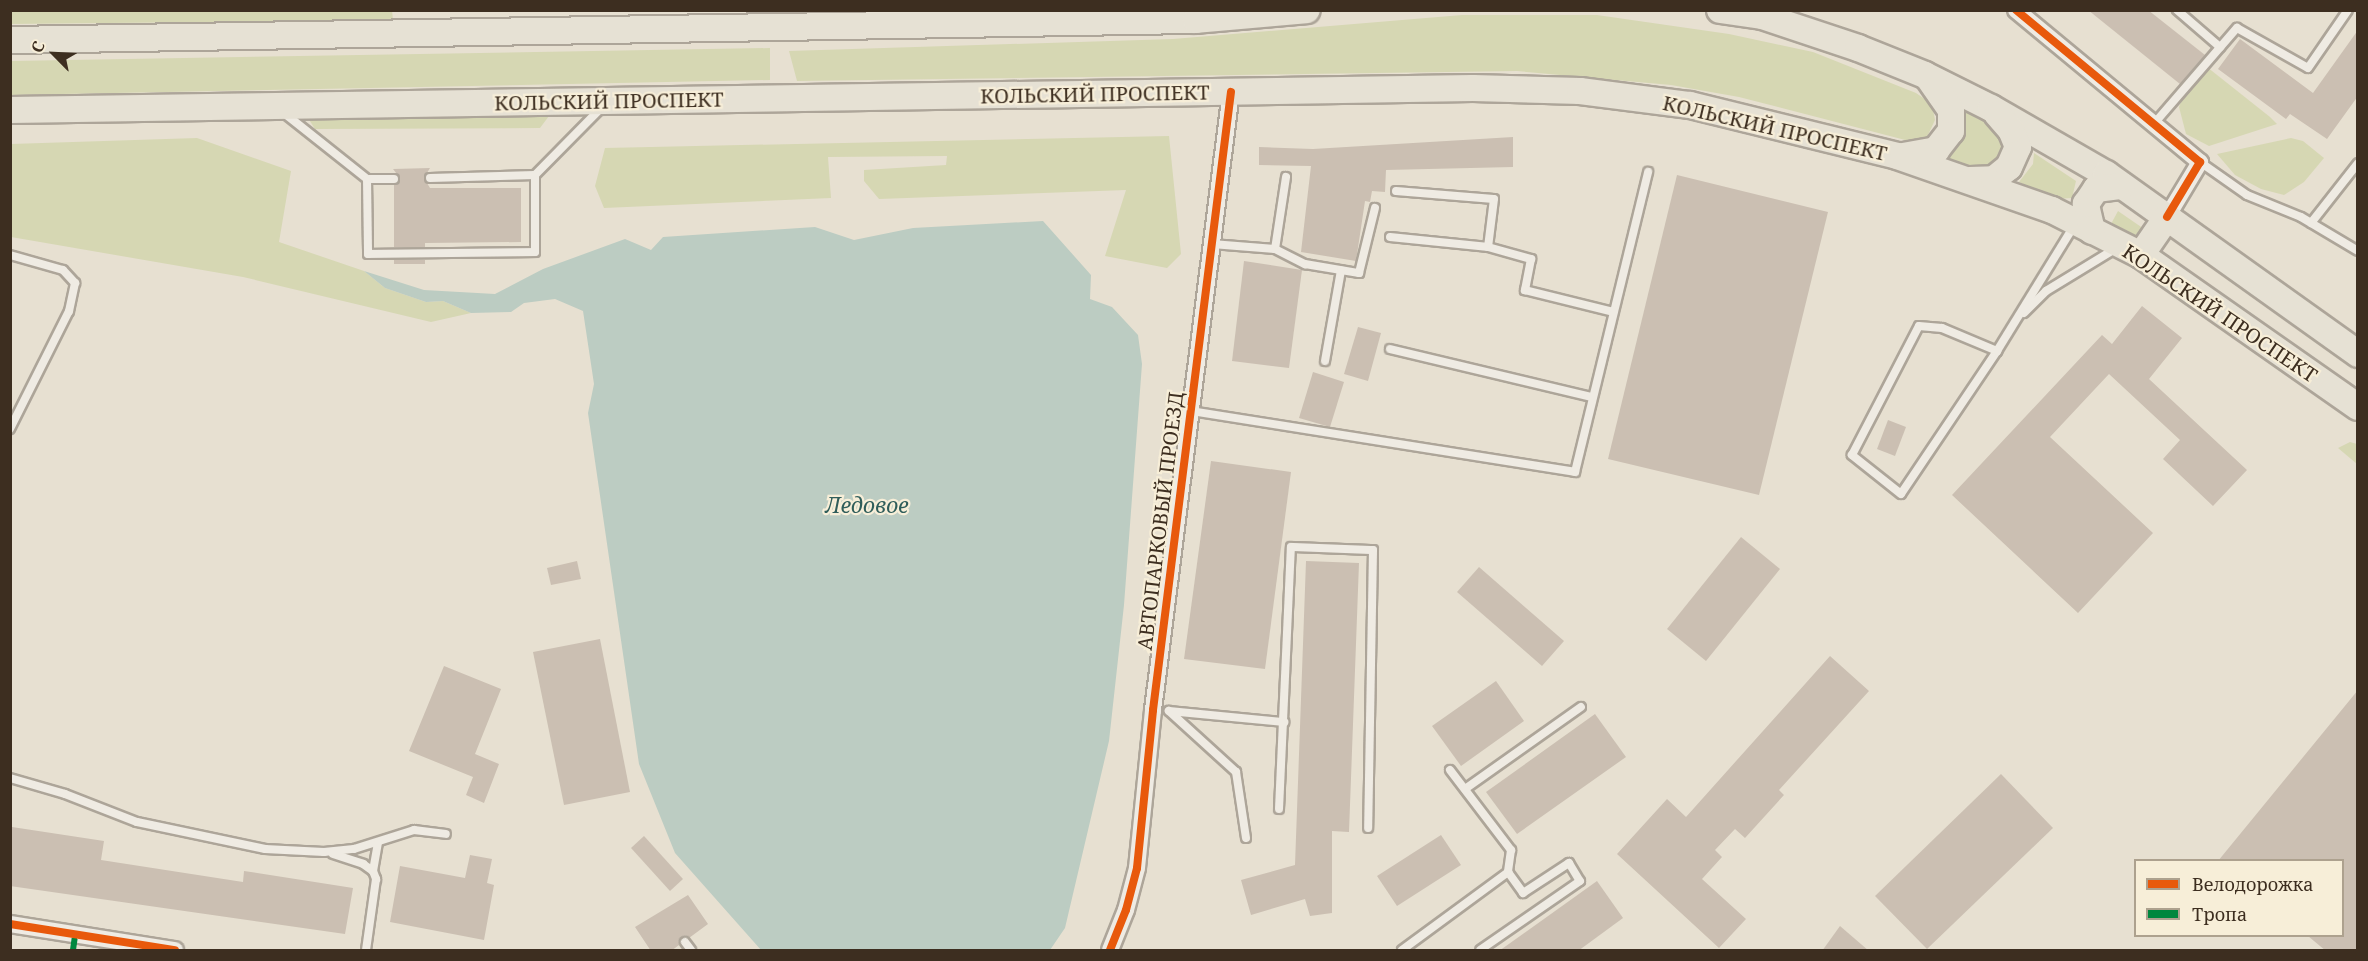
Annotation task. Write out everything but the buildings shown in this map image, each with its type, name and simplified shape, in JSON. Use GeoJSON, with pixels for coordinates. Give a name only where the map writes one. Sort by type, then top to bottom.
{"type":"FeatureCollection","features":[{"type":"Feature","properties":{"kind":"main road"},"geometry":{"type":"LineString","coordinates":[[10,40],[773,23],[1196,20],[1307,10]]}},
{"type":"Feature","properties":{"kind":"main road","name":"КОЛЬСКИЙ ПРОСПЕКТ"},"geometry":{"type":"LineString","coordinates":[[1720,10],[1762,16],[1925,75],[1991,108],[2096,201],[2130,250],[2358,406]]}},
{"type":"Feature","properties":{"kind":"main road"},"geometry":{"type":"LineString","coordinates":[[1897,156],[1918,156],[1936,150],[1950,131],[1951,110],[1925,75]]}},
{"type":"Feature","properties":{"kind":"main road","name":"КОЛЬСКИЙ ПРОСПЕКТ"},"geometry":{"type":"LineString","coordinates":[[10,111],[274,105],[1473,88],[1580,91],[1690,105],[1897,156],[1969,180],[2096,201],[2167,217],[2358,354]]}},
{"type":"Feature","properties":{"kind":"main road"},"geometry":{"type":"LineString","coordinates":[[1969,180],[1994,179],[2009,167],[2018,147],[2011,130],[1991,108]]}},
{"type":"Feature","properties":{"kind":"main road"},"geometry":{"type":"LineString","coordinates":[[2130,250],[2167,217]]}},
{"type":"Feature","properties":{"kind":"street"},"geometry":{"type":"LineString","coordinates":[[2016,10],[2152,126],[2200,162],[2167,217]]}},
{"type":"Feature","properties":{"kind":"street","name":"АВТОПАРКОВЫЙ ПРОЕЗД"},"geometry":{"type":"LineString","coordinates":[[1110,951],[1126,910],[1137,868],[1161,711],[1191,411],[1231,92]]}},
{"type":"Feature","properties":{"kind":"street"},"geometry":{"type":"LineString","coordinates":[[10,924],[175,951]]}},
{"type":"Feature","properties":{"kind":"lane"},"geometry":{"type":"LineString","coordinates":[[2177,10],[2220,47]]}},
{"type":"Feature","properties":{"kind":"lane"},"geometry":{"type":"LineString","coordinates":[[2152,126],[2236,28],[2308,68],[2348,10]]}},
{"type":"Feature","properties":{"kind":"lane"},"geometry":{"type":"LineString","coordinates":[[430,178],[535,175],[607,102]]}},
{"type":"Feature","properties":{"kind":"lane"},"geometry":{"type":"LineString","coordinates":[[274,105],[368,179],[394,179]]}},
{"type":"Feature","properties":{"kind":"lane"},"geometry":{"type":"LineString","coordinates":[[2200,162],[2247,195],[2311,224],[2358,251]]}},
{"type":"Feature","properties":{"kind":"lane"},"geometry":{"type":"LineString","coordinates":[[2311,224],[2358,163]]}},
{"type":"Feature","properties":{"kind":"lane"},"geometry":{"type":"LineString","coordinates":[[1191,411],[1575,472],[1648,172]]}},
{"type":"Feature","properties":{"kind":"lane"},"geometry":{"type":"LineString","coordinates":[[368,179],[368,254],[535,252],[535,175]]}},
{"type":"Feature","properties":{"kind":"lane"},"geometry":{"type":"LineString","coordinates":[[1275,249],[1286,177]]}},
{"type":"Feature","properties":{"kind":"lane"},"geometry":{"type":"LineString","coordinates":[[1396,191],[1494,199],[1488,247]]}},
{"type":"Feature","properties":{"kind":"lane"},"geometry":{"type":"LineString","coordinates":[[1997,351],[1942,328],[1919,327],[1852,454],[1902,494],[1997,351],[2015,321],[2096,201]]}},
{"type":"Feature","properties":{"kind":"lane"},"geometry":{"type":"LineString","coordinates":[[1212,244],[1275,249],[1305,264],[1359,273],[1375,208]]}},
{"type":"Feature","properties":{"kind":"lane"},"geometry":{"type":"LineString","coordinates":[[1390,237],[1488,247],[1531,259],[1525,290],[1613,312]]}},
{"type":"Feature","properties":{"kind":"lane"},"geometry":{"type":"LineString","coordinates":[[2015,321],[2046,291],[2130,250]]}},
{"type":"Feature","properties":{"kind":"lane"},"geometry":{"type":"LineString","coordinates":[[10,255],[63,270],[75,283],[69,311],[10,429]]}},
{"type":"Feature","properties":{"kind":"lane"},"geometry":{"type":"LineString","coordinates":[[1325,362],[1341,270]]}},
{"type":"Feature","properties":{"kind":"lane"},"geometry":{"type":"LineString","coordinates":[[1390,349],[1592,397]]}},
{"type":"Feature","properties":{"kind":"lane"},"geometry":{"type":"LineString","coordinates":[[1279,809],[1292,547],[1373,550],[1368,828]]}},
{"type":"Feature","properties":{"kind":"lane"},"geometry":{"type":"LineString","coordinates":[[1465,789],[1581,707]]}},
{"type":"Feature","properties":{"kind":"lane"},"geometry":{"type":"LineString","coordinates":[[1161,711],[1284,722]]}},
{"type":"Feature","properties":{"kind":"lane"},"geometry":{"type":"LineString","coordinates":[[1161,711],[1236,772],[1246,838]]}},
{"type":"Feature","properties":{"kind":"lane"},"geometry":{"type":"LineString","coordinates":[[1450,770],[1511,850],[1508,872],[1523,893],[1569,863],[1580,881],[1480,951]]}},
{"type":"Feature","properties":{"kind":"lane"},"geometry":{"type":"LineString","coordinates":[[10,778],[65,794],[165,830],[265,849],[324,852],[352,859],[373,871]]}},
{"type":"Feature","properties":{"kind":"lane"},"geometry":{"type":"LineString","coordinates":[[324,852],[378,843],[414,830],[447,834]]}},
{"type":"Feature","properties":{"kind":"lane"},"geometry":{"type":"LineString","coordinates":[[366,951],[375,899],[373,871],[378,843]]}},
{"type":"Feature","properties":{"kind":"lane"},"geometry":{"type":"LineString","coordinates":[[1402,951],[1508,872]]}},
{"type":"Feature","properties":{"kind":"lane"},"geometry":{"type":"LineString","coordinates":[[685,942],[691,951]]}},
{"type":"Feature","properties":{"kind":"green space"},"geometry":{"type":"Polygon","coordinates":[[[11,10],[392,10],[393,20],[10,24],[11,10]]]}},
{"type":"Feature","properties":{"kind":"green space"},"geometry":{"type":"Polygon","coordinates":[[[1462,15],[1597,15],[1729,34],[1813,52],[1916,93],[1932,104],[1935,120],[1927,137],[1913,142],[1739,97],[1671,85],[1517,71],[797,81],[789,51],[1173,39],[1462,15]]]}},
{"type":"Feature","properties":{"kind":"green space"},"geometry":{"type":"Polygon","coordinates":[[[770,48],[770,80],[11,95],[11,61],[770,48]]]}},
{"type":"Feature","properties":{"kind":"green space"},"geometry":{"type":"Polygon","coordinates":[[[2207,67],[2277,124],[2209,146],[2186,134],[2179,107],[2185,91],[2207,67]]]}},
{"type":"Feature","properties":{"kind":"green space"},"geometry":{"type":"Polygon","coordinates":[[[1962,105],[1994,121],[2004,136],[2004,155],[1993,166],[1978,173],[1941,156],[1956,149],[1964,138],[1966,121],[1962,105]]]}},
{"type":"Feature","properties":{"kind":"green space"},"geometry":{"type":"Polygon","coordinates":[[[549,116],[540,128],[315,129],[308,118],[549,116]]]}},
{"type":"Feature","properties":{"kind":"green space"},"geometry":{"type":"Polygon","coordinates":[[[1169,136],[1181,254],[1167,268],[1105,256],[1126,190],[879,199],[864,181],[864,170],[946,165],[947,156],[828,157],[831,198],[604,208],[595,186],[605,148],[1169,136]]]}},
{"type":"Feature","properties":{"kind":"green space"},"geometry":{"type":"Polygon","coordinates":[[[197,138],[291,171],[279,242],[364,271],[385,288],[426,302],[443,301],[471,313],[431,322],[243,277],[11,237],[11,144],[197,138]]]}},
{"type":"Feature","properties":{"kind":"green space"},"geometry":{"type":"Polygon","coordinates":[[[2291,138],[2303,141],[2324,158],[2304,182],[2284,195],[2261,189],[2235,175],[2217,154],[2291,138]]]}},
{"type":"Feature","properties":{"kind":"green space"},"geometry":{"type":"Polygon","coordinates":[[[2034,153],[2076,181],[2072,198],[2055,199],[2019,182],[2033,164],[2034,153]]]}},
{"type":"Feature","properties":{"kind":"green space"},"geometry":{"type":"Polygon","coordinates":[[[2118,211],[2147,231],[2143,239],[2111,224],[2118,211]]]}},
{"type":"Feature","properties":{"kind":"green space"},"geometry":{"type":"Polygon","coordinates":[[[2350,442],[2357,444],[2357,464],[2338,448],[2350,442]]]}},
{"type":"Feature","properties":{"kind":"water","name":"Ледовое"},"geometry":{"type":"Polygon","coordinates":[[[1043,221],[1091,275],[1090,299],[1112,307],[1138,335],[1142,364],[1124,605],[1109,741],[1065,928],[1050,950],[761,950],[675,853],[639,764],[588,413],[594,384],[583,311],[555,299],[524,303],[511,312],[471,313],[443,301],[426,302],[385,288],[364,271],[424,290],[495,294],[543,269],[625,239],[651,250],[663,237],[815,227],[854,240],[913,228],[1043,221]]]}},
{"type":"Feature","properties":{"kind":"marked path"},"geometry":{"type":"LineString","coordinates":[[73,950],[75,935]]}},
{"type":"Feature","properties":{"kind":"cycle path"},"geometry":{"type":"LineString","coordinates":[[2016,10],[2200,162],[2167,217]]}},
{"type":"Feature","properties":{"kind":"cycle path"},"geometry":{"type":"LineString","coordinates":[[1110,950],[1126,910],[1137,868],[1153,710],[1231,92]]}},
{"type":"Feature","properties":{"kind":"cycle path"},"geometry":{"type":"LineString","coordinates":[[10,924],[175,950]]}}]}
